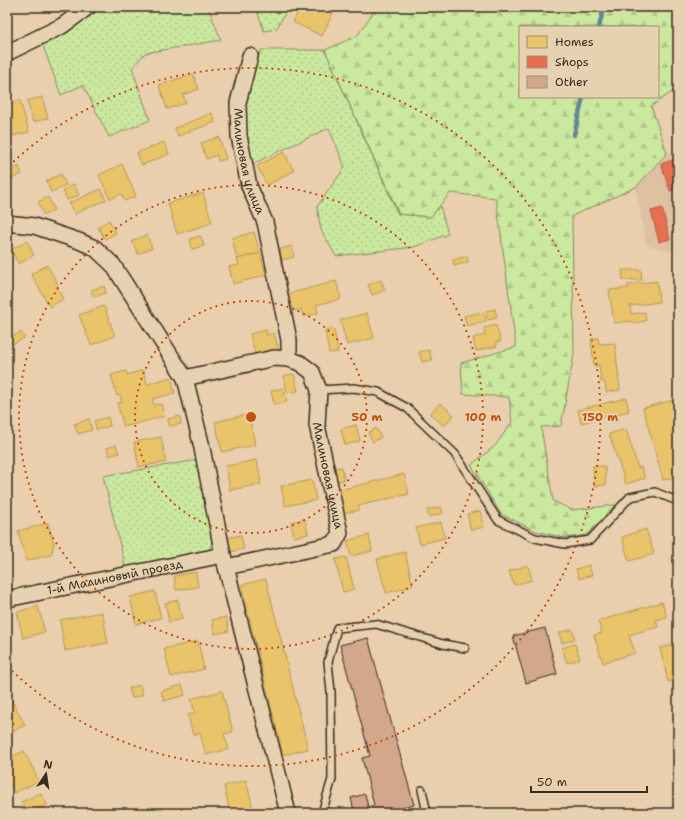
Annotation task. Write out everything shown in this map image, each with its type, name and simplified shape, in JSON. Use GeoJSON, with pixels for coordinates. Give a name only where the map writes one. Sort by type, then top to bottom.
{"type":"FeatureCollection","features":[{"type":"Feature","properties":{"kind":"street"},"geometry":{"type":"LineString","coordinates":[[7,53],[62,26],[88,7]]}},
{"type":"Feature","properties":{"kind":"street","name":"Малиновая улица"},"geometry":{"type":"LineString","coordinates":[[250,56],[238,103],[239,136],[248,186],[265,222],[289,340],[289,359]]}},
{"type":"Feature","properties":{"kind":"street"},"geometry":{"type":"LineString","coordinates":[[7,223],[34,226],[95,248],[113,265],[185,378],[201,443],[224,561],[288,813]]}},
{"type":"Feature","properties":{"kind":"street","name":"Малиновая улица"},"geometry":{"type":"LineString","coordinates":[[185,378],[274,358],[289,359],[300,362],[312,372],[319,390],[317,425],[340,533],[334,544],[224,561]]}},
{"type":"Feature","properties":{"kind":"street","name":"1-й Малиновый проезд"},"geometry":{"type":"LineString","coordinates":[[7,599],[224,561]]}},
{"type":"Feature","properties":{"kind":"lane"},"geometry":{"type":"LineString","coordinates":[[319,390],[354,388],[378,392],[408,408],[455,454],[498,520],[535,538],[565,544],[590,540],[630,497],[655,492],[672,499],[678,498]]}},
{"type":"Feature","properties":{"kind":"lane"},"geometry":{"type":"LineString","coordinates":[[322,813],[332,779],[331,692],[328,662],[337,628],[376,624],[443,644],[465,648]]}},
{"type":"Feature","properties":{"kind":"lane"},"geometry":{"type":"LineString","coordinates":[[422,790],[427,813]]}},
{"type":"Feature","properties":{"kind":"shaded area"},"geometry":{"type":"Polygon","coordinates":[[[678,152],[678,253],[646,245],[636,187],[667,153],[678,152]]]}},
{"type":"Feature","properties":{"kind":"green space"},"geometry":{"type":"Polygon","coordinates":[[[99,7],[208,7],[221,40],[145,53],[132,68],[150,120],[109,137],[83,85],[61,95],[42,43],[63,34],[99,7]]]}},
{"type":"Feature","properties":{"kind":"green space"},"geometry":{"type":"Polygon","coordinates":[[[256,7],[289,7],[276,29],[264,31],[256,7]]]}},
{"type":"Feature","properties":{"kind":"green space"},"geometry":{"type":"Polygon","coordinates":[[[377,7],[678,7],[678,88],[651,106],[667,153],[636,187],[572,216],[574,354],[561,426],[541,427],[553,501],[572,510],[615,505],[587,535],[565,538],[536,531],[501,514],[471,465],[495,446],[512,422],[509,397],[463,394],[461,363],[516,347],[496,198],[450,193],[431,217],[399,214],[325,50],[357,36],[377,7]]]}},
{"type":"Feature","properties":{"kind":"green space"},"geometry":{"type":"Polygon","coordinates":[[[261,50],[325,50],[398,214],[430,217],[440,206],[448,234],[414,247],[336,256],[321,230],[317,207],[345,167],[329,128],[252,164],[246,139],[244,102],[261,50]]]}},
{"type":"Feature","properties":{"kind":"green space"},"geometry":{"type":"Polygon","coordinates":[[[198,460],[213,537],[211,547],[205,552],[126,569],[103,476],[198,460]]]}},
{"type":"Feature","properties":{"kind":"building: Homes"},"geometry":{"type":"Polygon","coordinates":[[[300,7],[336,7],[322,36],[293,22],[300,7]]]}},
{"type":"Feature","properties":{"kind":"building: Homes"},"geometry":{"type":"Polygon","coordinates":[[[193,74],[199,89],[183,95],[186,103],[167,109],[159,85],[193,74]]]}},
{"type":"Feature","properties":{"kind":"building: Homes"},"geometry":{"type":"Polygon","coordinates":[[[42,97],[48,118],[33,122],[27,101],[42,97]]]}},
{"type":"Feature","properties":{"kind":"building: Homes"},"geometry":{"type":"Polygon","coordinates":[[[20,100],[29,132],[12,136],[7,119],[7,103],[20,100]]]}},
{"type":"Feature","properties":{"kind":"building: Homes"},"geometry":{"type":"Polygon","coordinates":[[[212,113],[215,122],[178,136],[175,128],[212,113]]]}},
{"type":"Feature","properties":{"kind":"building: Homes"},"geometry":{"type":"Polygon","coordinates":[[[219,137],[226,159],[218,161],[217,155],[206,159],[201,143],[219,137]]]}},
{"type":"Feature","properties":{"kind":"building: Homes"},"geometry":{"type":"Polygon","coordinates":[[[164,142],[169,154],[142,165],[137,153],[164,142]]]}},
{"type":"Feature","properties":{"kind":"building: Homes"},"geometry":{"type":"Polygon","coordinates":[[[284,152],[294,171],[267,185],[257,166],[284,152]]]}},
{"type":"Feature","properties":{"kind":"building: Homes"},"geometry":{"type":"Polygon","coordinates":[[[122,164],[136,196],[125,201],[121,194],[110,199],[99,175],[122,164]]]}},
{"type":"Feature","properties":{"kind":"building: Homes"},"geometry":{"type":"Polygon","coordinates":[[[19,166],[22,174],[11,179],[8,172],[19,166]]]}},
{"type":"Feature","properties":{"kind":"building: Homes"},"geometry":{"type":"Polygon","coordinates":[[[61,174],[66,185],[51,192],[46,181],[61,174]]]}},
{"type":"Feature","properties":{"kind":"building: Homes"},"geometry":{"type":"Polygon","coordinates":[[[74,184],[79,195],[67,200],[63,190],[74,184]]]}},
{"type":"Feature","properties":{"kind":"building: Homes"},"geometry":{"type":"Polygon","coordinates":[[[101,189],[106,200],[74,214],[69,203],[101,189]]]}},
{"type":"Feature","properties":{"kind":"building: Homes"},"geometry":{"type":"Polygon","coordinates":[[[203,193],[212,223],[177,234],[168,203],[203,193]]]}},
{"type":"Feature","properties":{"kind":"building: Homes"},"geometry":{"type":"Polygon","coordinates":[[[48,197],[54,210],[44,215],[38,202],[48,197]]]}},
{"type":"Feature","properties":{"kind":"building: Homes"},"geometry":{"type":"Polygon","coordinates":[[[109,220],[116,233],[105,239],[98,227],[109,220]]]}},
{"type":"Feature","properties":{"kind":"building: Homes"},"geometry":{"type":"Polygon","coordinates":[[[254,232],[260,253],[237,259],[232,238],[254,232]]]}},
{"type":"Feature","properties":{"kind":"building: Homes"},"geometry":{"type":"Polygon","coordinates":[[[147,235],[152,248],[138,254],[132,241],[147,235]]]}},
{"type":"Feature","properties":{"kind":"building: Homes"},"geometry":{"type":"Polygon","coordinates":[[[201,236],[204,246],[192,249],[190,239],[201,236]]]}},
{"type":"Feature","properties":{"kind":"building: Homes"},"geometry":{"type":"Polygon","coordinates":[[[27,241],[34,255],[19,264],[11,250],[27,241]]]}},
{"type":"Feature","properties":{"kind":"building: Homes"},"geometry":{"type":"Polygon","coordinates":[[[292,246],[294,257],[282,260],[280,249],[292,246]]]}},
{"type":"Feature","properties":{"kind":"building: Homes"},"geometry":{"type":"Polygon","coordinates":[[[260,253],[266,275],[233,284],[229,267],[239,265],[237,259],[260,253]]]}},
{"type":"Feature","properties":{"kind":"building: Homes"},"geometry":{"type":"Polygon","coordinates":[[[467,256],[468,262],[454,266],[453,260],[467,256]]]}},
{"type":"Feature","properties":{"kind":"building: Homes"},"geometry":{"type":"Polygon","coordinates":[[[47,265],[58,284],[56,286],[63,299],[50,307],[31,274],[47,265]]]}},
{"type":"Feature","properties":{"kind":"building: Homes"},"geometry":{"type":"Polygon","coordinates":[[[622,270],[641,270],[642,280],[623,280],[622,270]]]}},
{"type":"Feature","properties":{"kind":"building: Homes"},"geometry":{"type":"Polygon","coordinates":[[[381,280],[385,290],[372,295],[368,285],[381,280]]]}},
{"type":"Feature","properties":{"kind":"building: Homes"},"geometry":{"type":"Polygon","coordinates":[[[336,281],[341,299],[316,305],[318,313],[303,317],[301,309],[293,311],[288,294],[336,281]]]}},
{"type":"Feature","properties":{"kind":"building: Homes"},"geometry":{"type":"Polygon","coordinates":[[[657,281],[659,302],[630,306],[631,314],[645,312],[646,321],[614,323],[609,290],[629,288],[628,285],[657,281]]]}},
{"type":"Feature","properties":{"kind":"building: Homes"},"geometry":{"type":"Polygon","coordinates":[[[104,286],[106,293],[94,297],[91,290],[104,286]]]}},
{"type":"Feature","properties":{"kind":"building: Homes"},"geometry":{"type":"Polygon","coordinates":[[[104,306],[115,336],[91,345],[79,315],[104,306]]]}},
{"type":"Feature","properties":{"kind":"building: Homes"},"geometry":{"type":"Polygon","coordinates":[[[495,309],[497,318],[488,320],[486,311],[495,309]]]}},
{"type":"Feature","properties":{"kind":"building: Homes"},"geometry":{"type":"Polygon","coordinates":[[[483,312],[486,321],[467,326],[464,316],[483,312]]]}},
{"type":"Feature","properties":{"kind":"building: Homes"},"geometry":{"type":"Polygon","coordinates":[[[367,313],[374,338],[347,345],[340,320],[367,313]]]}},
{"type":"Feature","properties":{"kind":"building: Homes"},"geometry":{"type":"Polygon","coordinates":[[[496,325],[501,342],[496,342],[497,346],[476,351],[473,338],[485,335],[484,328],[496,325]]]}},
{"type":"Feature","properties":{"kind":"building: Homes"},"geometry":{"type":"Polygon","coordinates":[[[334,329],[338,352],[329,353],[325,331],[334,329]]]}},
{"type":"Feature","properties":{"kind":"building: Homes"},"geometry":{"type":"Polygon","coordinates":[[[266,330],[267,335],[274,333],[279,351],[256,357],[250,334],[266,330]]]}},
{"type":"Feature","properties":{"kind":"building: Homes"},"geometry":{"type":"Polygon","coordinates":[[[21,332],[24,338],[13,344],[9,338],[21,332]]]}},
{"type":"Feature","properties":{"kind":"building: Homes"},"geometry":{"type":"Polygon","coordinates":[[[598,338],[599,344],[615,343],[620,390],[606,392],[605,382],[601,382],[599,365],[594,366],[591,339],[598,338]]]}},
{"type":"Feature","properties":{"kind":"building: Homes"},"geometry":{"type":"Polygon","coordinates":[[[429,350],[432,360],[422,362],[419,352],[429,350]]]}},
{"type":"Feature","properties":{"kind":"building: Homes"},"geometry":{"type":"Polygon","coordinates":[[[143,370],[147,384],[171,377],[175,393],[152,399],[154,405],[161,404],[164,416],[124,427],[117,403],[122,402],[120,395],[117,396],[111,375],[126,371],[127,375],[143,370]]]}},
{"type":"Feature","properties":{"kind":"building: Homes"},"geometry":{"type":"Polygon","coordinates":[[[294,374],[298,391],[287,393],[284,376],[294,374]]]}},
{"type":"Feature","properties":{"kind":"building: Homes"},"geometry":{"type":"Polygon","coordinates":[[[283,388],[287,402],[274,405],[271,391],[283,388]]]}},
{"type":"Feature","properties":{"kind":"building: Homes"},"geometry":{"type":"Polygon","coordinates":[[[626,398],[629,411],[581,423],[578,410],[626,398]]]}},
{"type":"Feature","properties":{"kind":"building: Homes"},"geometry":{"type":"Polygon","coordinates":[[[673,400],[678,419],[678,476],[663,480],[643,408],[673,400]]]}},
{"type":"Feature","properties":{"kind":"building: Homes"},"geometry":{"type":"Polygon","coordinates":[[[440,403],[454,415],[444,426],[430,414],[440,403]]]}},
{"type":"Feature","properties":{"kind":"building: Homes"},"geometry":{"type":"Polygon","coordinates":[[[249,414],[255,445],[222,452],[215,422],[249,414]]]}},
{"type":"Feature","properties":{"kind":"building: Homes"},"geometry":{"type":"Polygon","coordinates":[[[180,416],[181,424],[169,426],[168,419],[180,416]]]}},
{"type":"Feature","properties":{"kind":"building: Homes"},"geometry":{"type":"Polygon","coordinates":[[[108,417],[110,426],[97,430],[94,421],[108,417]]]}},
{"type":"Feature","properties":{"kind":"building: Homes"},"geometry":{"type":"Polygon","coordinates":[[[89,419],[92,430],[78,434],[74,424],[89,419]]]}},
{"type":"Feature","properties":{"kind":"building: Homes"},"geometry":{"type":"Polygon","coordinates":[[[356,425],[360,441],[345,445],[341,429],[356,425]]]}},
{"type":"Feature","properties":{"kind":"building: Homes"},"geometry":{"type":"Polygon","coordinates":[[[376,428],[381,437],[373,442],[368,433],[376,428]]]}},
{"type":"Feature","properties":{"kind":"building: Homes"},"geometry":{"type":"Polygon","coordinates":[[[626,429],[638,468],[641,467],[645,478],[626,484],[609,434],[626,429]]]}},
{"type":"Feature","properties":{"kind":"building: Homes"},"geometry":{"type":"Polygon","coordinates":[[[161,437],[166,462],[139,467],[134,442],[161,437]]]}},
{"type":"Feature","properties":{"kind":"building: Homes"},"geometry":{"type":"Polygon","coordinates":[[[116,445],[119,453],[109,456],[107,448],[116,445]]]}},
{"type":"Feature","properties":{"kind":"building: Homes"},"geometry":{"type":"Polygon","coordinates":[[[257,460],[261,484],[230,490],[226,466],[257,460]]]}},
{"type":"Feature","properties":{"kind":"building: Homes"},"geometry":{"type":"Polygon","coordinates":[[[593,466],[605,466],[606,485],[594,486],[593,466]]]}},
{"type":"Feature","properties":{"kind":"building: Homes"},"geometry":{"type":"Polygon","coordinates":[[[342,467],[344,480],[335,482],[333,468],[342,467]]]}},
{"type":"Feature","properties":{"kind":"building: Homes"},"geometry":{"type":"Polygon","coordinates":[[[404,474],[409,494],[358,506],[359,510],[341,514],[336,491],[404,474]]]}},
{"type":"Feature","properties":{"kind":"building: Homes"},"geometry":{"type":"Polygon","coordinates":[[[312,480],[316,500],[285,506],[281,486],[312,480]]]}},
{"type":"Feature","properties":{"kind":"building: Homes"},"geometry":{"type":"Polygon","coordinates":[[[441,507],[443,513],[429,517],[427,510],[441,507]]]}},
{"type":"Feature","properties":{"kind":"building: Homes"},"geometry":{"type":"Polygon","coordinates":[[[480,511],[484,527],[471,530],[467,514],[480,511]]]}},
{"type":"Feature","properties":{"kind":"building: Homes"},"geometry":{"type":"Polygon","coordinates":[[[305,519],[308,534],[294,537],[291,522],[305,519]]]}},
{"type":"Feature","properties":{"kind":"building: Homes"},"geometry":{"type":"Polygon","coordinates":[[[441,522],[445,538],[420,544],[416,528],[441,522]]]}},
{"type":"Feature","properties":{"kind":"building: Homes"},"geometry":{"type":"Polygon","coordinates":[[[48,523],[54,544],[51,555],[26,561],[18,531],[48,523]]]}},
{"type":"Feature","properties":{"kind":"building: Homes"},"geometry":{"type":"Polygon","coordinates":[[[646,529],[654,554],[629,561],[622,537],[646,529]]]}},
{"type":"Feature","properties":{"kind":"building: Homes"},"geometry":{"type":"Polygon","coordinates":[[[241,535],[244,549],[230,552],[227,538],[241,535]]]}},
{"type":"Feature","properties":{"kind":"building: Homes"},"geometry":{"type":"Polygon","coordinates":[[[369,535],[372,551],[351,556],[347,541],[369,535]]]}},
{"type":"Feature","properties":{"kind":"building: Homes"},"geometry":{"type":"Polygon","coordinates":[[[405,552],[413,586],[386,593],[377,559],[405,552]]]}},
{"type":"Feature","properties":{"kind":"building: Homes"},"geometry":{"type":"Polygon","coordinates":[[[346,557],[354,589],[343,592],[335,559],[346,557]]]}},
{"type":"Feature","properties":{"kind":"building: Homes"},"geometry":{"type":"Polygon","coordinates":[[[528,565],[532,580],[514,585],[509,571],[528,565]]]}},
{"type":"Feature","properties":{"kind":"building: Homes"},"geometry":{"type":"Polygon","coordinates":[[[589,565],[592,575],[579,579],[576,569],[589,565]]]}},
{"type":"Feature","properties":{"kind":"building: Homes"},"geometry":{"type":"Polygon","coordinates":[[[196,572],[198,587],[176,590],[174,576],[196,572]]]}},
{"type":"Feature","properties":{"kind":"building: Homes"},"geometry":{"type":"Polygon","coordinates":[[[266,579],[308,749],[283,755],[241,585],[266,579]]]}},
{"type":"Feature","properties":{"kind":"building: Homes"},"geometry":{"type":"Polygon","coordinates":[[[155,591],[161,618],[136,624],[130,597],[155,591]]]}},
{"type":"Feature","properties":{"kind":"building: Homes"},"geometry":{"type":"Polygon","coordinates":[[[178,600],[182,619],[169,622],[165,603],[178,600]]]}},
{"type":"Feature","properties":{"kind":"building: Homes"},"geometry":{"type":"Polygon","coordinates":[[[662,602],[667,617],[656,620],[658,627],[629,635],[635,653],[603,663],[594,635],[602,633],[598,621],[662,602]]]}},
{"type":"Feature","properties":{"kind":"building: Homes"},"geometry":{"type":"Polygon","coordinates":[[[38,606],[45,632],[23,638],[17,612],[38,606]]]}},
{"type":"Feature","properties":{"kind":"building: Homes"},"geometry":{"type":"Polygon","coordinates":[[[102,612],[108,643],[65,651],[60,620],[102,612]]]}},
{"type":"Feature","properties":{"kind":"building: Homes"},"geometry":{"type":"Polygon","coordinates":[[[226,617],[229,631],[215,634],[212,620],[226,617]]]}},
{"type":"Feature","properties":{"kind":"building: Homes"},"geometry":{"type":"Polygon","coordinates":[[[572,629],[575,639],[562,643],[559,633],[572,629]]]}},
{"type":"Feature","properties":{"kind":"building: Homes"},"geometry":{"type":"Polygon","coordinates":[[[198,641],[204,669],[171,677],[164,649],[198,641]]]}},
{"type":"Feature","properties":{"kind":"building: Homes"},"geometry":{"type":"Polygon","coordinates":[[[575,644],[580,659],[567,663],[562,648],[575,644]]]}},
{"type":"Feature","properties":{"kind":"building: Homes"},"geometry":{"type":"Polygon","coordinates":[[[678,644],[678,679],[668,682],[660,648],[678,644]]]}},
{"type":"Feature","properties":{"kind":"building: Homes"},"geometry":{"type":"Polygon","coordinates":[[[140,685],[143,695],[132,698],[129,688],[140,685]]]}},
{"type":"Feature","properties":{"kind":"building: Homes"},"geometry":{"type":"Polygon","coordinates":[[[182,685],[185,695],[164,701],[161,691],[182,685]]]}},
{"type":"Feature","properties":{"kind":"building: Homes"},"geometry":{"type":"Polygon","coordinates":[[[222,691],[233,732],[224,734],[229,749],[206,755],[200,733],[193,735],[188,715],[195,713],[191,699],[222,691]]]}},
{"type":"Feature","properties":{"kind":"building: Homes"},"geometry":{"type":"Polygon","coordinates":[[[7,692],[25,725],[7,735],[7,692]]]}},
{"type":"Feature","properties":{"kind":"building: Homes"},"geometry":{"type":"Polygon","coordinates":[[[24,751],[39,781],[15,793],[7,779],[7,759],[24,751]]]}},
{"type":"Feature","properties":{"kind":"building: Homes"},"geometry":{"type":"Polygon","coordinates":[[[246,780],[254,813],[230,813],[224,786],[246,780]]]}},
{"type":"Feature","properties":{"kind":"building: Homes"},"geometry":{"type":"Polygon","coordinates":[[[41,793],[47,805],[27,813],[21,802],[41,793]]]}},
{"type":"Feature","properties":{"kind":"building: Shops"},"geometry":{"type":"Polygon","coordinates":[[[678,158],[678,188],[670,191],[661,164],[678,158]]]}},
{"type":"Feature","properties":{"kind":"building: Shops"},"geometry":{"type":"Polygon","coordinates":[[[662,208],[670,239],[659,242],[651,211],[662,208]]]}},
{"type":"Feature","properties":{"kind":"building: Other"},"geometry":{"type":"Polygon","coordinates":[[[545,628],[557,674],[526,683],[513,636],[545,628]]]}},
{"type":"Feature","properties":{"kind":"building: Other"},"geometry":{"type":"Polygon","coordinates":[[[368,638],[414,805],[383,813],[345,813],[354,811],[351,798],[365,794],[368,807],[374,805],[362,758],[370,756],[340,645],[368,638]]]}},
{"type":"Feature","properties":{"kind":"waterway"},"geometry":{"type":"LineString","coordinates":[[599,26],[604,7]]}},
{"type":"Feature","properties":{"kind":"waterway"},"geometry":{"type":"LineString","coordinates":[[574,135],[583,98]]}}]}
